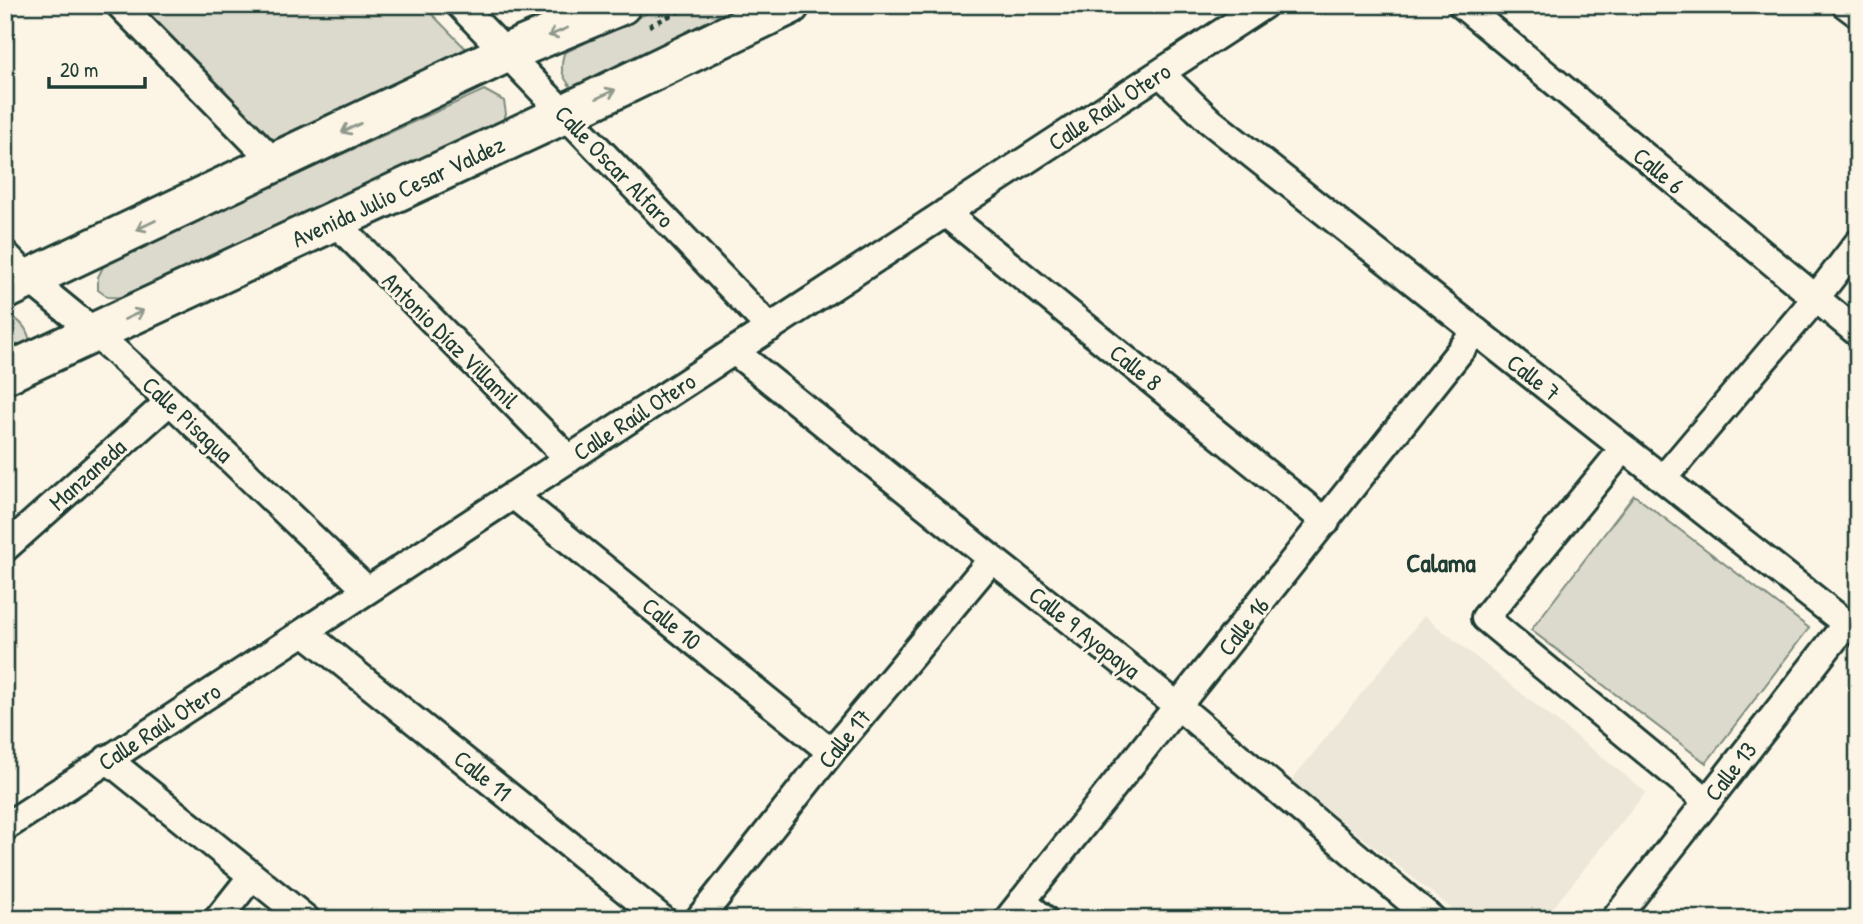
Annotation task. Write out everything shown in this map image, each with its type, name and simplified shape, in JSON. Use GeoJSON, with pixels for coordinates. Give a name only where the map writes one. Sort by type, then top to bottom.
{"type":"FeatureCollection","features":[{"type":"Feature","properties":{"kind":"main road"},"geometry":{"type":"LineString","coordinates":[[13,274],[276,164],[506,53],[621,5]]}},
{"type":"Feature","properties":{"kind":"main road","name":"Avenida Julio Cesar Valdez"},"geometry":{"type":"LineString","coordinates":[[5,374],[564,114],[790,5]]}},
{"type":"Feature","properties":{"kind":"street"},"geometry":{"type":"LineString","coordinates":[[120,5],[276,164]]}},
{"type":"Feature","properties":{"kind":"street","name":"Calle Oscar Alfaro"},"geometry":{"type":"LineString","coordinates":[[460,5],[770,328]]}},
{"type":"Feature","properties":{"kind":"street","name":"Calle Raúl Otero"},"geometry":{"type":"LineString","coordinates":[[5,827],[1264,5]]}},
{"type":"Feature","properties":{"kind":"street","name":"Calle 6"},"geometry":{"type":"LineString","coordinates":[[1462,5],[1858,333]]}},
{"type":"Feature","properties":{"kind":"street"},"geometry":{"type":"LineString","coordinates":[[1846,5],[1858,14]]}},
{"type":"Feature","properties":{"kind":"street","name":"Calle 7"},"geometry":{"type":"LineString","coordinates":[[1160,73],[1210,121],[1852,629]]}},
{"type":"Feature","properties":{"kind":"street","name":"Calle 8"},"geometry":{"type":"LineString","coordinates":[[945,213],[1326,522]]}},
{"type":"Feature","properties":{"kind":"street","name":"Antonio Díaz Villamil"},"geometry":{"type":"LineString","coordinates":[[334,221],[569,458]]}},
{"type":"Feature","properties":{"kind":"street"},"geometry":{"type":"LineString","coordinates":[[1663,479],[1815,299],[1858,243]]}},
{"type":"Feature","properties":{"kind":"street","name":"Calle Pisagua"},"geometry":{"type":"LineString","coordinates":[[13,274],[95,333],[367,590]]}},
{"type":"Feature","properties":{"kind":"street","name":"Calle 16"},"geometry":{"type":"LineString","coordinates":[[1015,910],[1476,331]]}},
{"type":"Feature","properties":{"kind":"street","name":"Calle 9 Ayopaya"},"geometry":{"type":"LineString","coordinates":[[734,351],[1179,707],[1432,919]]}},
{"type":"Feature","properties":{"kind":"street","name":"Manzaneda"},"geometry":{"type":"LineString","coordinates":[[5,548],[170,401]]}},
{"type":"Feature","properties":{"kind":"street"},"geometry":{"type":"LineString","coordinates":[[1624,448],[1485,618],[1707,801]]}},
{"type":"Feature","properties":{"kind":"street","name":"Calle 10"},"geometry":{"type":"LineString","coordinates":[[513,495],[831,752]]}},
{"type":"Feature","properties":{"kind":"street","name":"Calle 17"},"geometry":{"type":"LineString","coordinates":[[699,919],[831,752],[992,559]]}},
{"type":"Feature","properties":{"kind":"street","name":"Calle 13"},"geometry":{"type":"LineString","coordinates":[[1615,919],[1707,801],[1852,629]]}},
{"type":"Feature","properties":{"kind":"street","name":"Calle 11"},"geometry":{"type":"LineString","coordinates":[[304,632],[662,919]]}},
{"type":"Feature","properties":{"kind":"street"},"geometry":{"type":"LineString","coordinates":[[107,759],[306,919]]}},
{"type":"Feature","properties":{"kind":"street"},"geometry":{"type":"LineString","coordinates":[[218,919],[252,876]]}},
{"type":"Feature","properties":{"kind":"street"},"geometry":{"type":"LineString","coordinates":[[1015,910],[1044,919]]}},
{"type":"Feature","properties":{"kind":"shaded area"},"geometry":{"type":"Polygon","coordinates":[[[137,5],[423,5],[467,50],[272,140],[137,5]]]}},
{"type":"Feature","properties":{"kind":"shaded area"},"geometry":{"type":"Polygon","coordinates":[[[664,5],[756,5],[583,88],[571,87],[562,71],[564,53],[664,5]]]}},
{"type":"Feature","properties":{"kind":"shaded area"},"geometry":{"type":"Polygon","coordinates":[[[484,90],[504,101],[506,114],[499,127],[132,298],[108,297],[98,290],[98,277],[106,261],[484,90]]]}},
{"type":"Feature","properties":{"kind":"shaded area"},"geometry":{"type":"Polygon","coordinates":[[[5,313],[23,325],[30,346],[5,358],[5,313]]]}},
{"type":"Feature","properties":{"kind":"shaded area"},"geometry":{"type":"Polygon","coordinates":[[[1634,495],[1809,628],[1706,763],[1531,630],[1634,495]]]}},
{"type":"Feature","properties":{"kind":"shaded area"},"geometry":{"type":"Polygon","coordinates":[[[1424,616],[1646,792],[1544,919],[1465,919],[1291,781],[1424,616]]]}},
{"type":"Feature","properties":{"kind":"district","name":"Calama"},"geometry":{"type":"Point","coordinates":[1441,562]}}]}
